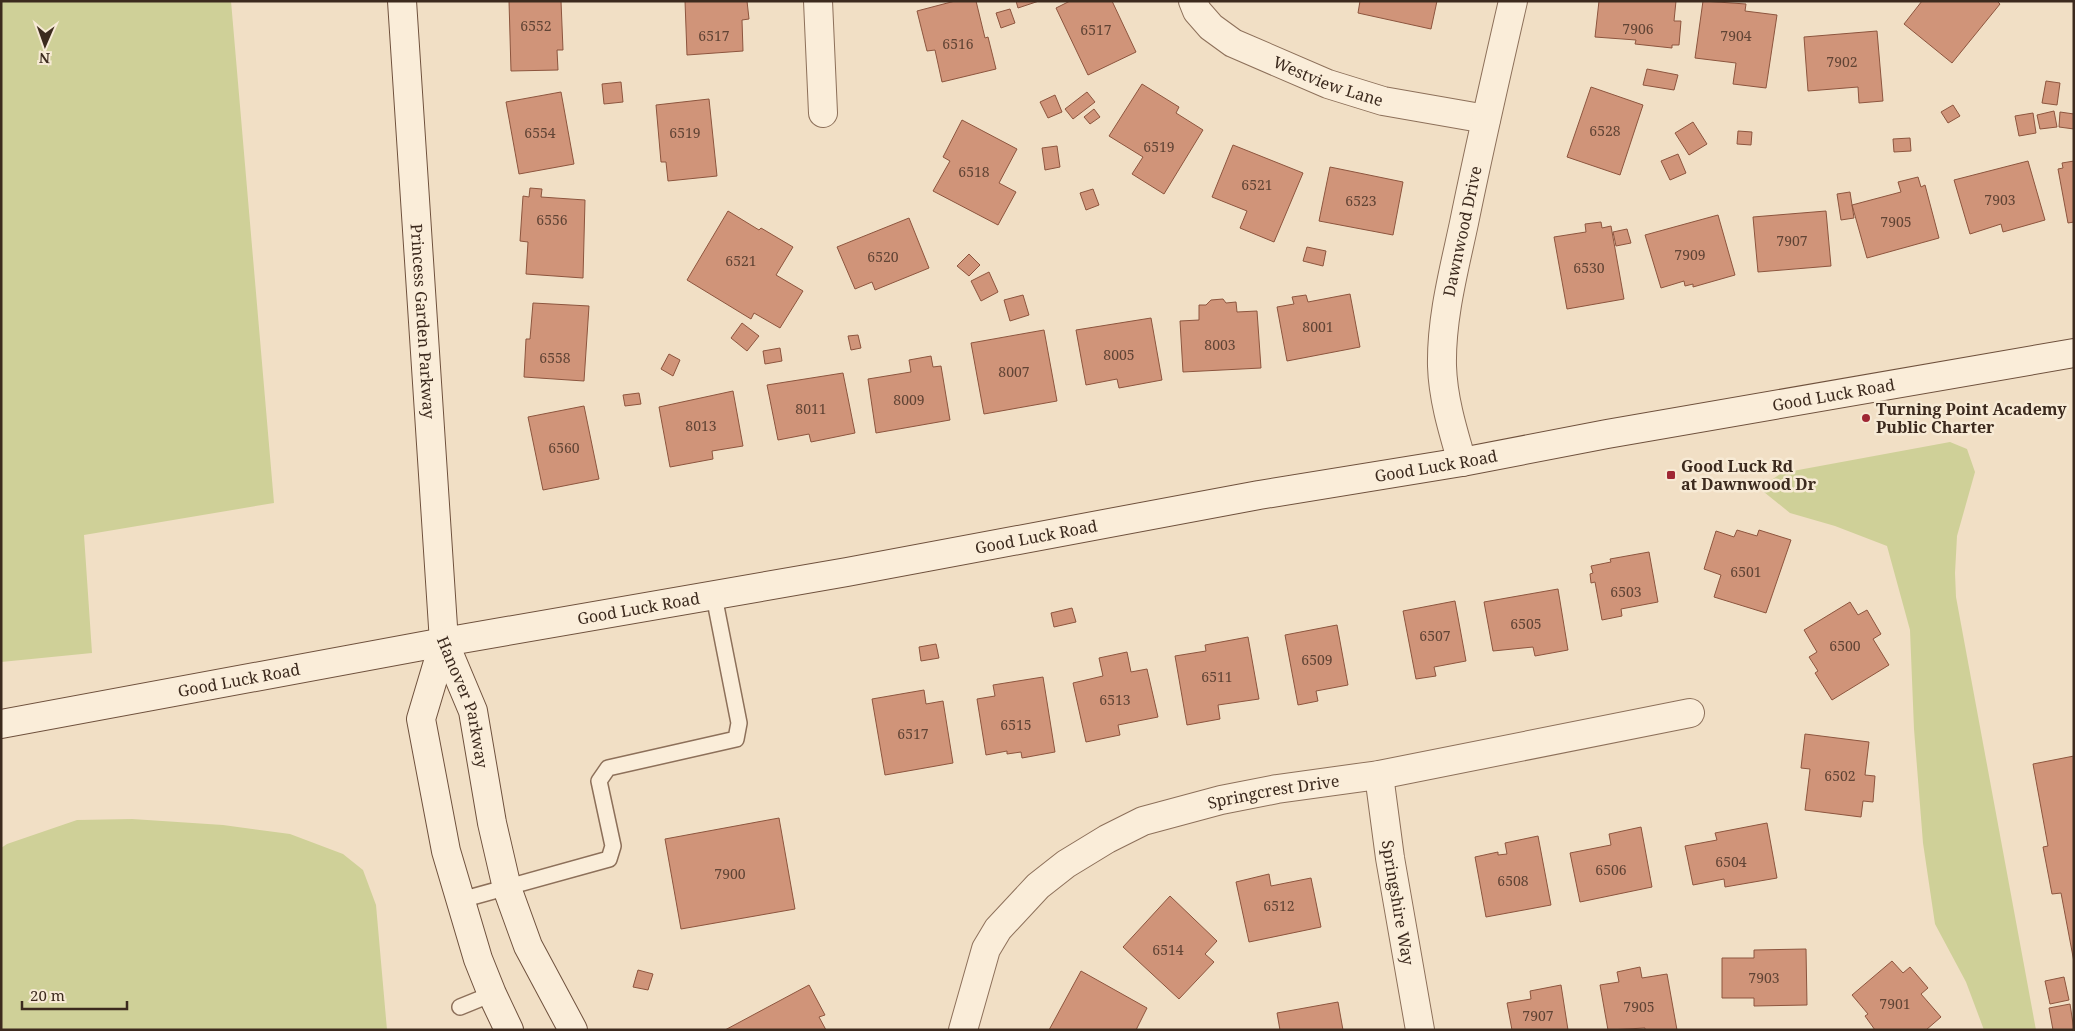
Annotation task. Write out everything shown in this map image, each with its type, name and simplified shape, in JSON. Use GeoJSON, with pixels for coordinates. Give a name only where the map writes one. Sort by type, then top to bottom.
{"type":"FeatureCollection","features":[{"type":"Feature","properties":{"kind":"street","name":"Princess Garden Parkway"},"geometry":{"type":"LineString","coordinates":[[402,1],[444,642]]}},
{"type":"Feature","properties":{"kind":"street"},"geometry":{"type":"LineString","coordinates":[[818,1],[823,113]]}},
{"type":"Feature","properties":{"kind":"street","name":"Westview Lane"},"geometry":{"type":"LineString","coordinates":[[1193,1],[1197,11],[1212,27],[1233,43],[1320,81],[1383,101],[1486,119]]}},
{"type":"Feature","properties":{"kind":"street","name":"Dawnwood Drive"},"geometry":{"type":"LineString","coordinates":[[1462,462],[1445,394],[1442,367],[1443,342],[1455,266],[1513,1]]}},
{"type":"Feature","properties":{"kind":"street","name":"Good Luck Road"},"geometry":{"type":"LineString","coordinates":[[1,724],[444,642],[714,596],[1259,496],[1462,462],[1608,434],[2074,353]]}},
{"type":"Feature","properties":{"kind":"street","name":"Hanover Parkway"},"geometry":{"type":"LineString","coordinates":[[444,642],[473,711],[492,823],[507,888],[528,946],[574,1030]]}},
{"type":"Feature","properties":{"kind":"street","name":"Hanover Parkway"},"geometry":{"type":"LineString","coordinates":[[444,642],[421,719],[446,851],[478,959],[509,1030]]}},
{"type":"Feature","properties":{"kind":"street","name":"Springcrest Drive"},"geometry":{"type":"LineString","coordinates":[[963,1030],[986,950],[998,929],[1038,886],[1074,859],[1107,839],[1143,822],[1249,795],[1323,782],[1380,775],[1690,713]]}},
{"type":"Feature","properties":{"kind":"street","name":"Springshire Way"},"geometry":{"type":"LineString","coordinates":[[1380,775],[1390,858],[1420,1030]]}},
{"type":"Feature","properties":{"kind":"lane"},"geometry":{"type":"LineString","coordinates":[[461,900],[609,859],[613,846],[599,781],[608,768],[736,739],[739,723],[714,596]]}},
{"type":"Feature","properties":{"kind":"lane"},"geometry":{"type":"LineString","coordinates":[[460,1007],[492,994]]}},
{"type":"Feature","properties":{"kind":"green space"},"geometry":{"type":"Polygon","coordinates":[[[1,1],[231,1],[274,503],[84,535],[92,653],[1,662],[1,1]]]}},
{"type":"Feature","properties":{"kind":"green space"},"geometry":{"type":"Polygon","coordinates":[[[1950,442],[1967,449],[1975,472],[1957,536],[1956,597],[2036,1030],[1984,1030],[1966,982],[1935,924],[1923,843],[1914,729],[1910,630],[1887,546],[1835,526],[1790,513],[1759,488],[1782,473],[1950,442]]]}},
{"type":"Feature","properties":{"kind":"green space"},"geometry":{"type":"Polygon","coordinates":[[[132,819],[223,825],[290,834],[343,854],[363,870],[376,905],[387,1030],[1,1030],[1,848],[7,844],[77,820],[132,819]]]}},
{"type":"Feature","properties":{"kind":"building"},"geometry":{"type":"Polygon","coordinates":[[[509,1],[561,1],[563,50],[557,50],[558,70],[511,71],[509,1]]]}},
{"type":"Feature","properties":{"kind":"building"},"geometry":{"type":"Polygon","coordinates":[[[685,1],[747,1],[749,19],[742,20],[743,51],[687,55],[685,1]]]}},
{"type":"Feature","properties":{"kind":"building"},"geometry":{"type":"Polygon","coordinates":[[[955,1],[976,1],[985,38],[988,37],[996,69],[942,82],[935,50],[927,51],[917,11],[955,1]]]}},
{"type":"Feature","properties":{"kind":"building"},"geometry":{"type":"Polygon","coordinates":[[[1016,1],[1039,1],[1018,8],[1016,1]]]}},
{"type":"Feature","properties":{"kind":"building"},"geometry":{"type":"Polygon","coordinates":[[[1070,1],[1112,1],[1136,52],[1088,75],[1056,8],[1070,1]]]}},
{"type":"Feature","properties":{"kind":"building"},"geometry":{"type":"Polygon","coordinates":[[[1360,1],[1437,1],[1431,29],[1358,13],[1360,1]]]}},
{"type":"Feature","properties":{"kind":"building"},"geometry":{"type":"Polygon","coordinates":[[[1599,1],[1676,1],[1674,21],[1681,21],[1679,45],[1672,45],[1672,48],[1635,44],[1636,40],[1595,37],[1599,1]]]}},
{"type":"Feature","properties":{"kind":"building"},"geometry":{"type":"Polygon","coordinates":[[[1703,1],[1746,4],[1745,11],[1777,15],[1766,88],[1733,84],[1736,63],[1695,58],[1703,1]]]}},
{"type":"Feature","properties":{"kind":"building"},"geometry":{"type":"Polygon","coordinates":[[[1922,1],[1997,1],[2000,4],[1952,63],[1904,24],[1922,1]]]}},
{"type":"Feature","properties":{"kind":"building"},"geometry":{"type":"Polygon","coordinates":[[[1010,9],[1015,23],[1001,28],[996,13],[1010,9]]]}},
{"type":"Feature","properties":{"kind":"building"},"geometry":{"type":"Polygon","coordinates":[[[1877,31],[1883,101],[1859,103],[1858,87],[1808,91],[1804,37],[1877,31]]]}},
{"type":"Feature","properties":{"kind":"building"},"geometry":{"type":"Polygon","coordinates":[[[1647,69],[1678,75],[1674,90],[1643,85],[1647,69]]]}},
{"type":"Feature","properties":{"kind":"building"},"geometry":{"type":"Polygon","coordinates":[[[2046,81],[2060,83],[2057,105],[2042,103],[2046,81]]]}},
{"type":"Feature","properties":{"kind":"building"},"geometry":{"type":"Polygon","coordinates":[[[621,82],[623,102],[604,104],[602,84],[621,82]]]}},
{"type":"Feature","properties":{"kind":"building"},"geometry":{"type":"Polygon","coordinates":[[[1142,84],[1179,107],[1176,113],[1203,130],[1164,194],[1132,174],[1143,157],[1109,136],[1142,84]]]}},
{"type":"Feature","properties":{"kind":"building"},"geometry":{"type":"Polygon","coordinates":[[[1591,87],[1643,105],[1620,175],[1567,157],[1591,87]]]}},
{"type":"Feature","properties":{"kind":"building"},"geometry":{"type":"Polygon","coordinates":[[[561,92],[574,164],[519,174],[506,102],[561,92]]]}},
{"type":"Feature","properties":{"kind":"building"},"geometry":{"type":"Polygon","coordinates":[[[1087,92],[1095,102],[1073,119],[1065,109],[1087,92]]]}},
{"type":"Feature","properties":{"kind":"building"},"geometry":{"type":"Polygon","coordinates":[[[1055,95],[1062,112],[1048,118],[1040,102],[1055,95]]]}},
{"type":"Feature","properties":{"kind":"building"},"geometry":{"type":"Polygon","coordinates":[[[709,99],[717,176],[668,181],[666,162],[661,162],[656,105],[709,99]]]}},
{"type":"Feature","properties":{"kind":"building"},"geometry":{"type":"Polygon","coordinates":[[[1953,105],[1960,116],[1948,123],[1941,112],[1953,105]]]}},
{"type":"Feature","properties":{"kind":"building"},"geometry":{"type":"Polygon","coordinates":[[[1094,109],[1100,117],[1090,124],[1084,117],[1094,109]]]}},
{"type":"Feature","properties":{"kind":"building"},"geometry":{"type":"Polygon","coordinates":[[[2054,111],[2057,127],[2040,129],[2037,115],[2054,111]]]}},
{"type":"Feature","properties":{"kind":"building"},"geometry":{"type":"Polygon","coordinates":[[[2060,112],[2074,114],[2074,129],[2059,127],[2060,112]]]}},
{"type":"Feature","properties":{"kind":"building"},"geometry":{"type":"Polygon","coordinates":[[[2033,113],[2036,133],[2019,136],[2015,116],[2033,113]]]}},
{"type":"Feature","properties":{"kind":"building"},"geometry":{"type":"Polygon","coordinates":[[[962,120],[1017,149],[999,183],[1016,192],[998,225],[933,191],[950,161],[943,157],[962,120]]]}},
{"type":"Feature","properties":{"kind":"building"},"geometry":{"type":"Polygon","coordinates":[[[1693,122],[1707,144],[1689,155],[1675,133],[1693,122]]]}},
{"type":"Feature","properties":{"kind":"building"},"geometry":{"type":"Polygon","coordinates":[[[1738,131],[1752,132],[1751,145],[1737,144],[1738,131]]]}},
{"type":"Feature","properties":{"kind":"building"},"geometry":{"type":"Polygon","coordinates":[[[1910,138],[1911,151],[1894,152],[1893,139],[1910,138]]]}},
{"type":"Feature","properties":{"kind":"building"},"geometry":{"type":"Polygon","coordinates":[[[1233,145],[1303,173],[1274,242],[1240,228],[1247,211],[1212,197],[1233,145]]]}},
{"type":"Feature","properties":{"kind":"building"},"geometry":{"type":"Polygon","coordinates":[[[1057,146],[1060,167],[1045,170],[1042,148],[1057,146]]]}},
{"type":"Feature","properties":{"kind":"building"},"geometry":{"type":"Polygon","coordinates":[[[1678,154],[1686,173],[1670,180],[1661,161],[1678,154]]]}},
{"type":"Feature","properties":{"kind":"building"},"geometry":{"type":"Polygon","coordinates":[[[2028,161],[2045,220],[2003,232],[2001,224],[1970,234],[1954,180],[2028,161]]]}},
{"type":"Feature","properties":{"kind":"building"},"geometry":{"type":"Polygon","coordinates":[[[2074,161],[2074,222],[2068,223],[2058,169],[2063,168],[2062,163],[2074,161]]]}},
{"type":"Feature","properties":{"kind":"building"},"geometry":{"type":"Polygon","coordinates":[[[1330,167],[1403,182],[1393,235],[1319,221],[1330,167]]]}},
{"type":"Feature","properties":{"kind":"building"},"geometry":{"type":"Polygon","coordinates":[[[1918,177],[1921,187],[1925,185],[1939,238],[1867,258],[1852,205],[1901,192],[1898,182],[1918,177]]]}},
{"type":"Feature","properties":{"kind":"building"},"geometry":{"type":"Polygon","coordinates":[[[530,188],[542,189],[541,197],[585,200],[583,278],[526,274],[528,242],[520,241],[523,196],[529,197],[530,188]]]}},
{"type":"Feature","properties":{"kind":"building"},"geometry":{"type":"Polygon","coordinates":[[[1093,189],[1099,205],[1086,210],[1080,193],[1093,189]]]}},
{"type":"Feature","properties":{"kind":"building"},"geometry":{"type":"Polygon","coordinates":[[[1850,192],[1854,218],[1841,220],[1837,194],[1850,192]]]}},
{"type":"Feature","properties":{"kind":"building"},"geometry":{"type":"Polygon","coordinates":[[[728,211],[759,230],[761,228],[793,247],[776,275],[803,291],[780,328],[754,313],[751,319],[687,280],[728,211]]]}},
{"type":"Feature","properties":{"kind":"building"},"geometry":{"type":"Polygon","coordinates":[[[1826,211],[1831,266],[1758,272],[1753,217],[1826,211]]]}},
{"type":"Feature","properties":{"kind":"building"},"geometry":{"type":"Polygon","coordinates":[[[1718,215],[1735,275],[1693,287],[1693,284],[1685,286],[1684,281],[1661,288],[1645,235],[1718,215]]]}},
{"type":"Feature","properties":{"kind":"building"},"geometry":{"type":"Polygon","coordinates":[[[909,218],[929,268],[875,290],[872,282],[855,289],[837,247],[909,218]]]}},
{"type":"Feature","properties":{"kind":"building"},"geometry":{"type":"Polygon","coordinates":[[[1601,222],[1602,228],[1611,226],[1624,299],[1567,309],[1554,237],[1586,232],[1585,224],[1601,222]]]}},
{"type":"Feature","properties":{"kind":"building"},"geometry":{"type":"Polygon","coordinates":[[[1627,229],[1631,243],[1616,246],[1613,232],[1627,229]]]}},
{"type":"Feature","properties":{"kind":"building"},"geometry":{"type":"Polygon","coordinates":[[[1307,247],[1326,251],[1323,266],[1303,261],[1307,247]]]}},
{"type":"Feature","properties":{"kind":"building"},"geometry":{"type":"Polygon","coordinates":[[[969,254],[980,265],[969,276],[957,266],[969,254]]]}},
{"type":"Feature","properties":{"kind":"building"},"geometry":{"type":"Polygon","coordinates":[[[989,272],[998,292],[981,301],[971,281],[989,272]]]}},
{"type":"Feature","properties":{"kind":"building"},"geometry":{"type":"Polygon","coordinates":[[[1350,294],[1360,347],[1287,361],[1277,307],[1294,304],[1292,297],[1306,295],[1308,302],[1350,294]]]}},
{"type":"Feature","properties":{"kind":"building"},"geometry":{"type":"Polygon","coordinates":[[[1023,295],[1029,315],[1010,321],[1004,300],[1023,295]]]}},
{"type":"Feature","properties":{"kind":"building"},"geometry":{"type":"Polygon","coordinates":[[[1223,299],[1226,303],[1236,302],[1237,312],[1257,311],[1261,368],[1183,372],[1180,321],[1199,320],[1199,305],[1206,305],[1211,300],[1223,299]]]}},
{"type":"Feature","properties":{"kind":"building"},"geometry":{"type":"Polygon","coordinates":[[[533,303],[589,306],[584,381],[524,377],[526,339],[530,339],[533,303]]]}},
{"type":"Feature","properties":{"kind":"building"},"geometry":{"type":"Polygon","coordinates":[[[1151,318],[1162,380],[1119,388],[1117,379],[1086,385],[1076,330],[1151,318]]]}},
{"type":"Feature","properties":{"kind":"building"},"geometry":{"type":"Polygon","coordinates":[[[742,323],[759,336],[747,351],[731,338],[742,323]]]}},
{"type":"Feature","properties":{"kind":"building"},"geometry":{"type":"Polygon","coordinates":[[[1044,330],[1057,401],[984,414],[971,343],[1044,330]]]}},
{"type":"Feature","properties":{"kind":"building"},"geometry":{"type":"Polygon","coordinates":[[[858,335],[861,348],[851,350],[848,336],[858,335]]]}},
{"type":"Feature","properties":{"kind":"building"},"geometry":{"type":"Polygon","coordinates":[[[780,348],[782,361],[765,364],[763,351],[780,348]]]}},
{"type":"Feature","properties":{"kind":"building"},"geometry":{"type":"Polygon","coordinates":[[[669,354],[680,360],[673,376],[661,369],[669,354]]]}},
{"type":"Feature","properties":{"kind":"building"},"geometry":{"type":"Polygon","coordinates":[[[931,356],[933,367],[941,366],[950,420],[876,433],[868,379],[911,372],[909,360],[931,356]]]}},
{"type":"Feature","properties":{"kind":"building"},"geometry":{"type":"Polygon","coordinates":[[[843,373],[855,433],[811,442],[809,434],[778,440],[767,385],[843,373]]]}},
{"type":"Feature","properties":{"kind":"building"},"geometry":{"type":"Polygon","coordinates":[[[733,391],[743,446],[712,451],[713,459],[670,467],[659,407],[733,391]]]}},
{"type":"Feature","properties":{"kind":"building"},"geometry":{"type":"Polygon","coordinates":[[[639,393],[641,404],[625,406],[623,395],[639,393]]]}},
{"type":"Feature","properties":{"kind":"building"},"geometry":{"type":"Polygon","coordinates":[[[584,406],[599,479],[543,490],[528,417],[584,406]]]}},
{"type":"Feature","properties":{"kind":"building"},"geometry":{"type":"Polygon","coordinates":[[[1737,530],[1757,536],[1759,530],[1791,540],[1766,613],[1714,597],[1721,575],[1704,569],[1716,531],[1734,537],[1737,530]]]}},
{"type":"Feature","properties":{"kind":"building"},"geometry":{"type":"Polygon","coordinates":[[[1649,552],[1658,602],[1621,609],[1622,616],[1602,620],[1595,582],[1591,583],[1590,574],[1593,573],[1591,566],[1611,562],[1610,559],[1649,552]]]}},
{"type":"Feature","properties":{"kind":"building"},"geometry":{"type":"Polygon","coordinates":[[[1558,589],[1568,650],[1535,656],[1533,647],[1493,651],[1484,602],[1558,589]]]}},
{"type":"Feature","properties":{"kind":"building"},"geometry":{"type":"Polygon","coordinates":[[[1455,601],[1466,661],[1434,667],[1436,676],[1416,679],[1403,611],[1455,601]]]}},
{"type":"Feature","properties":{"kind":"building"},"geometry":{"type":"Polygon","coordinates":[[[1850,602],[1858,615],[1867,610],[1881,634],[1873,639],[1889,665],[1832,700],[1815,673],[1818,671],[1809,657],[1817,652],[1804,630],[1850,602]]]}},
{"type":"Feature","properties":{"kind":"building"},"geometry":{"type":"Polygon","coordinates":[[[1072,608],[1076,622],[1054,627],[1051,613],[1072,608]]]}},
{"type":"Feature","properties":{"kind":"building"},"geometry":{"type":"Polygon","coordinates":[[[1337,625],[1348,685],[1316,691],[1318,701],[1298,705],[1285,635],[1337,625]]]}},
{"type":"Feature","properties":{"kind":"building"},"geometry":{"type":"Polygon","coordinates":[[[1248,637],[1259,699],[1218,705],[1220,719],[1187,725],[1175,656],[1206,651],[1205,645],[1248,637]]]}},
{"type":"Feature","properties":{"kind":"building"},"geometry":{"type":"Polygon","coordinates":[[[936,644],[939,658],[921,661],[919,647],[936,644]]]}},
{"type":"Feature","properties":{"kind":"building"},"geometry":{"type":"Polygon","coordinates":[[[1127,652],[1131,672],[1147,669],[1158,717],[1118,725],[1120,735],[1086,742],[1073,683],[1103,676],[1099,658],[1127,652]]]}},
{"type":"Feature","properties":{"kind":"building"},"geometry":{"type":"Polygon","coordinates":[[[1043,677],[1055,752],[1022,758],[1021,752],[1007,754],[1007,751],[986,755],[977,699],[995,696],[993,685],[1043,677]]]}},
{"type":"Feature","properties":{"kind":"building"},"geometry":{"type":"Polygon","coordinates":[[[924,690],[926,704],[943,701],[953,763],[885,775],[872,699],[924,690]]]}},
{"type":"Feature","properties":{"kind":"building"},"geometry":{"type":"Polygon","coordinates":[[[1805,734],[1869,742],[1865,775],[1875,776],[1873,802],[1863,801],[1861,817],[1805,810],[1810,769],[1801,768],[1805,734]]]}},
{"type":"Feature","properties":{"kind":"building"},"geometry":{"type":"Polygon","coordinates":[[[2074,756],[2074,962],[2061,893],[2052,894],[2043,847],[2048,846],[2033,764],[2074,756]]]}},
{"type":"Feature","properties":{"kind":"building"},"geometry":{"type":"Polygon","coordinates":[[[779,818],[795,909],[681,929],[665,839],[779,818]]]}},
{"type":"Feature","properties":{"kind":"building"},"geometry":{"type":"Polygon","coordinates":[[[1767,823],[1777,878],[1725,887],[1724,879],[1693,885],[1685,846],[1717,840],[1715,833],[1767,823]]]}},
{"type":"Feature","properties":{"kind":"building"},"geometry":{"type":"Polygon","coordinates":[[[1641,827],[1652,887],[1580,902],[1570,853],[1611,845],[1609,834],[1641,827]]]}},
{"type":"Feature","properties":{"kind":"building"},"geometry":{"type":"Polygon","coordinates":[[[1538,836],[1551,905],[1486,917],[1475,857],[1498,852],[1498,855],[1507,854],[1505,843],[1538,836]]]}},
{"type":"Feature","properties":{"kind":"building"},"geometry":{"type":"Polygon","coordinates":[[[1269,874],[1271,886],[1311,878],[1321,927],[1249,942],[1236,882],[1269,874]]]}},
{"type":"Feature","properties":{"kind":"building"},"geometry":{"type":"Polygon","coordinates":[[[1170,896],[1217,941],[1205,954],[1214,962],[1179,999],[1123,947],[1170,896]]]}},
{"type":"Feature","properties":{"kind":"building"},"geometry":{"type":"Polygon","coordinates":[[[1806,949],[1807,1005],[1754,1006],[1754,998],[1722,998],[1722,958],[1754,958],[1754,950],[1806,949]]]}},
{"type":"Feature","properties":{"kind":"building"},"geometry":{"type":"Polygon","coordinates":[[[1892,961],[1903,973],[1910,967],[1928,988],[1921,994],[1941,1017],[1926,1030],[1875,1030],[1865,1016],[1868,1014],[1852,995],[1892,961]]]}},
{"type":"Feature","properties":{"kind":"building"},"geometry":{"type":"Polygon","coordinates":[[[1640,967],[1642,978],[1667,974],[1677,1030],[1645,1030],[1645,1028],[1608,1030],[1600,985],[1619,982],[1617,972],[1640,967]]]}},
{"type":"Feature","properties":{"kind":"building"},"geometry":{"type":"Polygon","coordinates":[[[638,970],[653,974],[648,990],[633,987],[638,970]]]}},
{"type":"Feature","properties":{"kind":"building"},"geometry":{"type":"Polygon","coordinates":[[[1081,971],[1147,1008],[1136,1030],[1049,1030],[1081,971]]]}},
{"type":"Feature","properties":{"kind":"building"},"geometry":{"type":"Polygon","coordinates":[[[2064,977],[2069,1000],[2050,1004],[2045,981],[2064,977]]]}},
{"type":"Feature","properties":{"kind":"building"},"geometry":{"type":"Polygon","coordinates":[[[809,985],[825,1015],[819,1017],[826,1030],[725,1030],[809,985]]]}},
{"type":"Feature","properties":{"kind":"building"},"geometry":{"type":"Polygon","coordinates":[[[1561,985],[1568,1030],[1512,1030],[1507,1003],[1531,999],[1530,991],[1561,985]]]}},
{"type":"Feature","properties":{"kind":"building"},"geometry":{"type":"Polygon","coordinates":[[[1338,1002],[1343,1030],[1280,1030],[1277,1013],[1338,1002]]]}},
{"type":"Feature","properties":{"kind":"building"},"geometry":{"type":"Polygon","coordinates":[[[2070,1004],[2074,1030],[2053,1030],[2049,1008],[2070,1004]]]}},
{"type":"Feature","properties":{"kind":"place","name":"Turning Point Academy Public Charter"},"geometry":{"type":"Point","coordinates":[1866,418]}},
{"type":"Feature","properties":{"kind":"place","name":"Good Luck Rd at Dawnwood Dr"},"geometry":{"type":"Point","coordinates":[1671,475]}}]}
